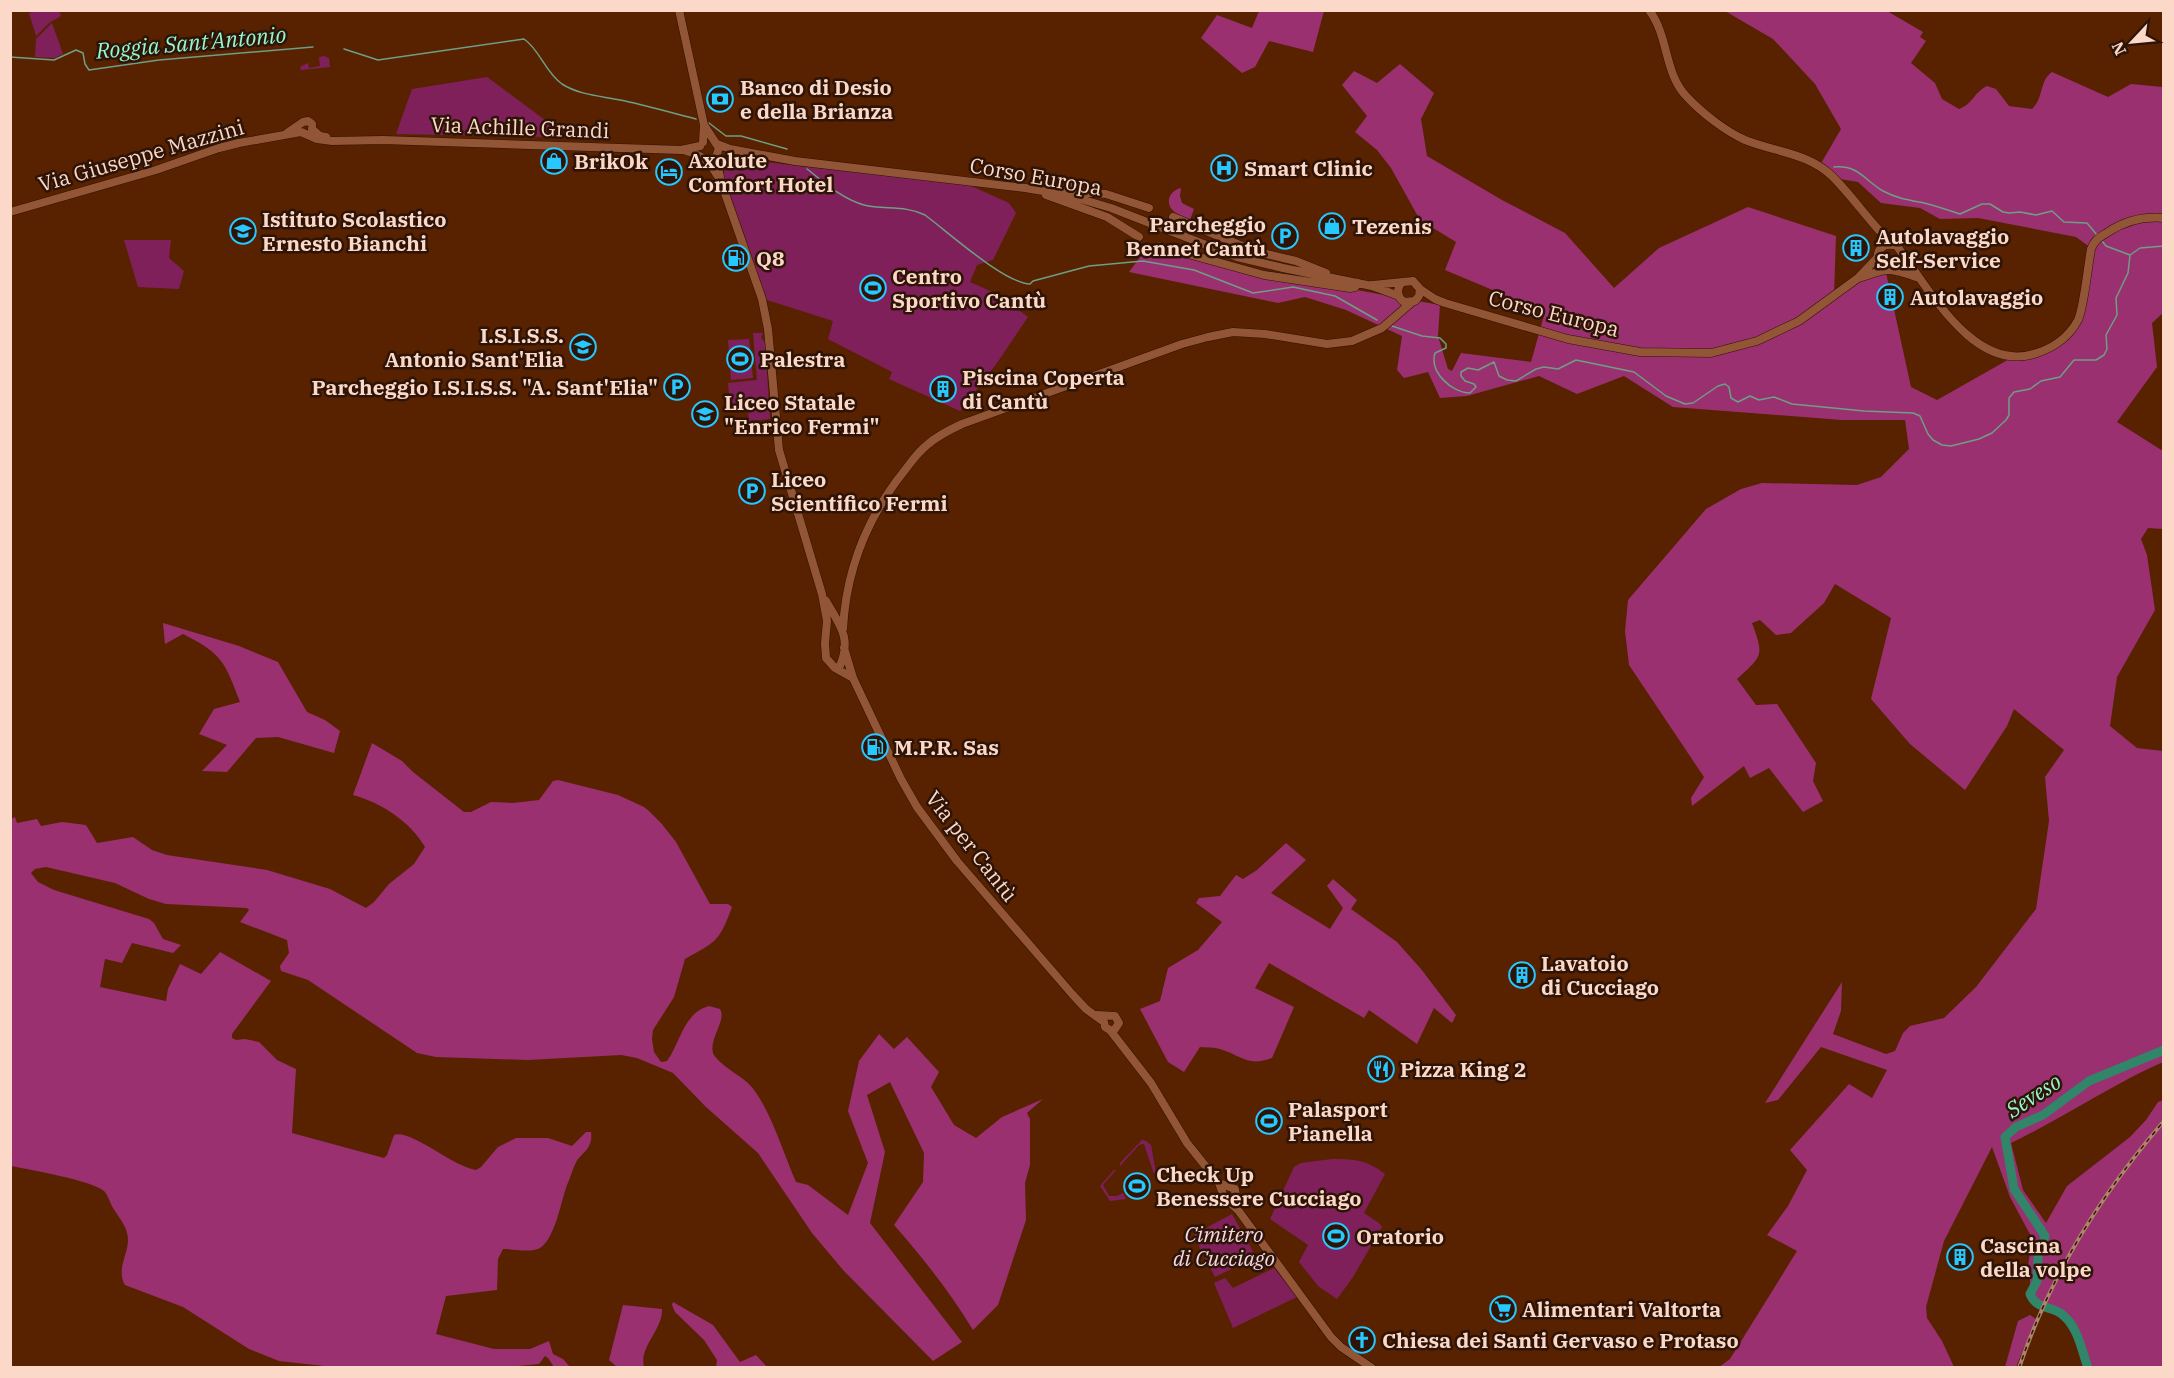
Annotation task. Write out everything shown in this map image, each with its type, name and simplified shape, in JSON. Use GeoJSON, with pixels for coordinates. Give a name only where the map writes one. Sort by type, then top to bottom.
{"type":"FeatureCollection","features":[{"type":"Feature","properties":{"kind":"main road"},"geometry":{"type":"LineString","coordinates":[[679,10],[704,125],[702,151],[721,182]]}},
{"type":"Feature","properties":{"kind":"main road"},"geometry":{"type":"LineString","coordinates":[[1649,10],[1657,24],[1676,81],[1687,98],[1724,127],[1746,140],[1820,165],[1899,249],[1918,278],[1975,343],[1994,353],[2013,357],[2032,355],[2051,348],[2067,336],[2079,318],[2091,249],[2095,240],[2128,221],[2163,218]]}},
{"type":"Feature","properties":{"kind":"main road"},"geometry":{"type":"LineString","coordinates":[[704,125],[719,150],[717,156],[721,182],[762,299],[770,340],[780,457],[822,594],[833,618],[843,629]]}},
{"type":"Feature","properties":{"kind":"main road","name":"Via Achille Grandi"},"geometry":{"type":"LineString","coordinates":[[305,130],[320,136],[357,140],[702,151]]}},
{"type":"Feature","properties":{"kind":"main road","name":"Via Giuseppe Mazzini"},"geometry":{"type":"LineString","coordinates":[[10,212],[156,170],[219,148],[305,130]]}},
{"type":"Feature","properties":{"kind":"main road"},"geometry":{"type":"LineString","coordinates":[[702,151],[715,142]]}},
{"type":"Feature","properties":{"kind":"main road","name":"Corso Europa"},"geometry":{"type":"LineString","coordinates":[[715,142],[730,149],[755,154],[1024,188],[1089,201],[1237,257],[1372,286],[1413,302],[1445,303]]}},
{"type":"Feature","properties":{"kind":"main road","name":"Corso Europa"},"geometry":{"type":"LineString","coordinates":[[702,151],[717,156],[755,154]]}},
{"type":"Feature","properties":{"kind":"main road"},"geometry":{"type":"LineString","coordinates":[[1070,183],[1080,191]]}},
{"type":"Feature","properties":{"kind":"main road"},"geometry":{"type":"LineString","coordinates":[[1024,188],[1106,194],[1149,208]]}},
{"type":"Feature","properties":{"kind":"main road"},"geometry":{"type":"LineString","coordinates":[[1024,188],[1055,202],[1107,217],[1140,237]]}},
{"type":"Feature","properties":{"kind":"main road"},"geometry":{"type":"LineString","coordinates":[[1173,217],[1254,251],[1296,261],[1341,279]]}},
{"type":"Feature","properties":{"kind":"main road"},"geometry":{"type":"LineString","coordinates":[[1878,229],[1880,249],[1877,258],[1879,263],[1918,278]]}},
{"type":"Feature","properties":{"kind":"main road"},"geometry":{"type":"LineString","coordinates":[[1880,249],[1886,245],[1893,245]]}},
{"type":"Feature","properties":{"kind":"main road"},"geometry":{"type":"LineString","coordinates":[[1159,246],[1264,275],[1350,288],[1355,287],[1358,283]]}},
{"type":"Feature","properties":{"kind":"main road"},"geometry":{"type":"LineString","coordinates":[[1858,278],[1899,264],[1902,254]]}},
{"type":"Feature","properties":{"kind":"main road","name":"Corso Europa"},"geometry":{"type":"LineString","coordinates":[[1372,286],[1413,281],[1420,289],[1445,303],[1568,339],[1640,352],[1711,353],[1757,341],[1799,321],[1858,278],[1877,258]]}},
{"type":"Feature","properties":{"kind":"main road"},"geometry":{"type":"LineString","coordinates":[[1398,314],[1400,298],[1398,289],[1402,282]]}},
{"type":"Feature","properties":{"kind":"main road"},"geometry":{"type":"LineString","coordinates":[[844,606],[833,618],[825,643],[826,658],[833,666],[839,668],[843,661],[844,606],[854,561],[861,543],[881,504],[905,470],[918,454],[937,437],[962,424],[994,412],[1182,344],[1208,337],[1233,332],[1265,334],[1327,344],[1352,341],[1382,328],[1419,296],[1420,289]]}},
{"type":"Feature","properties":{"kind":"main road","name":"Via per Cantù"},"geometry":{"type":"LineString","coordinates":[[844,648],[853,678],[901,779],[928,824],[1072,994],[1093,1014],[1105,1019]]}},
{"type":"Feature","properties":{"kind":"main road","name":"Via per Cantù"},"geometry":{"type":"LineString","coordinates":[[839,668],[853,678]]}},
{"type":"Feature","properties":{"kind":"main road"},"geometry":{"type":"LineString","coordinates":[[1113,1030],[1118,1025],[1117,1018],[1111,1016],[1105,1019],[1105,1027],[1113,1030],[1118,1043],[1151,1083],[1187,1143],[1225,1190],[1225,1198],[1232,1199]]}},
{"type":"Feature","properties":{"kind":"main road"},"geometry":{"type":"LineString","coordinates":[[1225,1190],[1235,1189],[1232,1199],[1238,1210],[1322,1324],[1341,1347],[1372,1368]]}},
{"type":"Feature","properties":{"kind":"green space"},"geometry":{"type":"Polygon","coordinates":[[[59,11],[61,16],[49,23],[36,36],[29,13],[59,11]]]}},
{"type":"Feature","properties":{"kind":"green space"},"geometry":{"type":"Polygon","coordinates":[[[52,23],[63,54],[54,58],[35,57],[36,39],[52,23]]]}},
{"type":"Feature","properties":{"kind":"green space"},"geometry":{"type":"Polygon","coordinates":[[[319,57],[329,58],[330,67],[301,70],[300,67],[308,63],[309,68],[320,66],[319,57]]]}},
{"type":"Feature","properties":{"kind":"green space"},"geometry":{"type":"Polygon","coordinates":[[[487,77],[553,126],[554,137],[396,134],[412,89],[487,77]]]}},
{"type":"Feature","properties":{"kind":"green space","name":"Centro Sportivo Cantù"},"geometry":{"type":"Polygon","coordinates":[[[738,159],[969,185],[1009,203],[1016,213],[993,260],[977,265],[970,282],[997,294],[1028,317],[997,363],[960,411],[889,379],[892,372],[828,339],[833,321],[767,300],[723,174],[728,164],[738,159]]]}},
{"type":"Feature","properties":{"kind":"green space"},"geometry":{"type":"Polygon","coordinates":[[[124,240],[171,240],[169,258],[184,271],[179,289],[138,287],[124,240]]]}},
{"type":"Feature","properties":{"kind":"green space"},"geometry":{"type":"Polygon","coordinates":[[[753,333],[763,333],[761,338],[765,342],[770,419],[749,421],[747,404],[730,405],[728,383],[757,380],[753,333]]]}},
{"type":"Feature","properties":{"kind":"green space","name":"Palestra"},"geometry":{"type":"Polygon","coordinates":[[[749,339],[753,378],[731,380],[728,340],[749,339]]]}},
{"type":"Feature","properties":{"kind":"green space"},"geometry":{"type":"Polygon","coordinates":[[[1142,1140],[1151,1145],[1156,1173],[1154,1174],[1144,1144],[1139,1145],[1120,1166],[1120,1163],[1142,1140]]]}},
{"type":"Feature","properties":{"kind":"green space","name":"Oratorio"},"geometry":{"type":"Polygon","coordinates":[[[1332,1159],[1360,1161],[1385,1174],[1364,1213],[1382,1227],[1353,1277],[1337,1299],[1318,1286],[1299,1262],[1308,1245],[1270,1219],[1294,1167],[1301,1163],[1332,1159]]]}},
{"type":"Feature","properties":{"kind":"green space"},"geometry":{"type":"Polygon","coordinates":[[[1116,1170],[1103,1185],[1109,1196],[1123,1193],[1126,1199],[1110,1201],[1100,1186],[1116,1170]]]}},
{"type":"Feature","properties":{"kind":"green space","name":"Cimitero di Cucciago"},"geometry":{"type":"Polygon","coordinates":[[[1232,1214],[1256,1257],[1215,1277],[1193,1235],[1232,1214]]]}},
{"type":"Feature","properties":{"kind":"green space"},"geometry":{"type":"Polygon","coordinates":[[[1274,1268],[1297,1297],[1233,1328],[1214,1283],[1225,1278],[1233,1288],[1274,1268]]]}},
{"type":"Feature","properties":{"kind":"shaded area"},"geometry":{"type":"Polygon","coordinates":[[[1259,11],[1324,11],[1313,52],[1269,41],[1255,67],[1242,73],[1201,38],[1217,15],[1252,28],[1259,11]]]}},
{"type":"Feature","properties":{"kind":"shaded area"},"geometry":{"type":"Polygon","coordinates":[[[1725,11],[1887,11],[1923,32],[1920,37],[1926,41],[1911,63],[1935,83],[1942,99],[1959,109],[1987,86],[1996,89],[2009,106],[2032,109],[2036,105],[2045,80],[2052,72],[2108,97],[2131,84],[2163,87],[2164,312],[2152,323],[2157,367],[2117,422],[2163,451],[2163,529],[2148,528],[2141,539],[2147,555],[2155,610],[2117,677],[2110,726],[2137,748],[2163,751],[2163,1062],[2011,1143],[2023,1190],[2046,1223],[2067,1186],[2130,1137],[2146,1120],[2158,1102],[2163,1100],[2163,1367],[2092,1367],[2081,1341],[2066,1317],[2060,1312],[2038,1306],[2032,1298],[2028,1266],[2032,1238],[2010,1197],[1992,1147],[1944,1241],[1926,1307],[1927,1318],[1942,1341],[1954,1367],[1719,1367],[1730,1359],[1797,1251],[1767,1235],[1788,1206],[1807,1170],[1790,1150],[1849,1084],[1872,1098],[1887,1070],[1821,1047],[1778,1100],[1765,1103],[1842,982],[1841,1011],[1833,1034],[1886,1054],[1895,1051],[1903,1033],[1910,1026],[1944,1018],[1976,987],[2036,909],[2049,821],[2045,777],[2064,750],[2014,709],[2007,726],[1965,790],[1910,744],[1871,699],[1891,618],[1835,584],[1824,603],[1791,633],[1776,635],[1760,620],[1752,623],[1759,654],[1752,665],[1737,679],[1756,705],[1777,704],[1816,763],[1813,781],[1823,801],[1803,812],[1769,768],[1750,778],[1744,766],[1692,806],[1691,798],[1704,777],[1629,665],[1625,631],[1628,600],[1706,509],[1741,489],[1762,483],[1857,485],[1881,477],[1909,449],[1905,420],[1842,420],[1673,407],[1624,376],[1577,394],[1539,376],[1467,396],[1440,398],[1428,372],[1404,378],[1397,370],[1402,336],[1346,310],[1305,297],[1278,303],[1129,272],[1149,245],[1159,246],[1312,282],[1440,305],[1438,336],[1448,369],[1452,371],[1461,353],[1531,362],[1545,312],[1445,270],[1456,242],[1420,220],[1391,168],[1377,150],[1355,132],[1367,116],[1342,85],[1354,71],[1377,83],[1400,64],[1434,93],[1421,119],[1427,156],[1502,200],[1565,233],[1614,288],[1659,248],[1748,207],[1836,236],[1834,296],[1885,268],[1911,387],[1937,400],[2013,357],[2051,348],[2079,318],[2091,248],[2076,237],[1978,218],[1940,219],[1920,208],[1881,203],[1858,182],[1834,178],[1820,165],[1841,129],[1815,84],[1773,39],[1725,11]]]}},
{"type":"Feature","properties":{"kind":"shaded area"},"geometry":{"type":"Polygon","coordinates":[[[1181,188],[1182,203],[1194,209],[1190,220],[1172,210],[1170,206],[1171,195],[1181,188]]]}},
{"type":"Feature","properties":{"kind":"shaded area"},"geometry":{"type":"Polygon","coordinates":[[[163,623],[239,646],[278,662],[307,712],[325,720],[340,731],[334,753],[278,737],[256,738],[227,772],[202,771],[227,745],[199,734],[214,709],[240,702],[226,669],[215,654],[183,634],[165,644],[163,623]]]}},
{"type":"Feature","properties":{"kind":"shaded area"},"geometry":{"type":"Polygon","coordinates":[[[372,743],[402,761],[464,812],[471,812],[491,802],[513,803],[539,800],[553,781],[558,780],[618,795],[649,811],[676,842],[710,904],[728,904],[732,907],[716,939],[685,959],[674,997],[653,1030],[654,1052],[661,1062],[667,1061],[693,1015],[709,1006],[720,1009],[721,1018],[712,1047],[715,1057],[756,1092],[769,1116],[796,1182],[808,1185],[848,1215],[868,1163],[848,1111],[859,1061],[879,1034],[894,1049],[907,1037],[939,1072],[931,1087],[954,1125],[976,1138],[1002,1117],[1043,1099],[1027,1113],[1030,1119],[1030,1165],[1025,1183],[1026,1220],[998,1305],[973,1330],[936,1276],[894,1225],[923,1182],[924,1153],[890,1082],[867,1095],[885,1152],[870,1223],[962,1342],[933,1361],[843,1270],[812,1233],[758,1153],[706,1107],[673,1073],[637,1058],[621,1055],[528,1060],[436,1057],[417,1053],[308,980],[281,971],[280,966],[289,953],[287,940],[240,922],[249,910],[247,908],[166,904],[149,899],[115,883],[46,867],[35,869],[31,873],[38,882],[54,890],[149,919],[154,923],[163,939],[181,945],[173,953],[132,943],[122,963],[105,959],[100,987],[166,1001],[168,989],[180,964],[201,974],[220,952],[271,981],[232,1034],[232,1038],[259,1042],[277,1060],[296,1069],[292,1133],[384,1158],[394,1135],[401,1135],[476,1170],[498,1147],[516,1138],[548,1138],[572,1146],[586,1132],[591,1132],[590,1144],[575,1165],[550,1237],[540,1248],[503,1249],[498,1259],[497,1290],[446,1296],[436,1334],[494,1349],[530,1349],[549,1341],[553,1354],[563,1359],[570,1367],[554,1367],[545,1356],[539,1364],[499,1368],[342,1368],[279,1361],[249,1349],[183,1307],[125,1285],[122,1274],[128,1236],[104,1191],[74,1179],[11,1166],[11,819],[15,817],[17,823],[37,819],[41,826],[62,822],[86,825],[97,843],[133,837],[152,850],[167,855],[267,870],[330,889],[366,908],[389,884],[414,864],[425,847],[411,829],[394,814],[353,795],[372,743]]]}},
{"type":"Feature","properties":{"kind":"shaded area"},"geometry":{"type":"Polygon","coordinates":[[[1286,843],[1306,860],[1271,893],[1330,929],[1343,908],[1327,886],[1333,879],[1357,900],[1351,909],[1397,942],[1456,1015],[1452,1023],[1434,1008],[1417,1044],[1369,1010],[1364,1018],[1269,963],[1255,988],[1294,1007],[1272,1058],[1251,1061],[1220,1049],[1200,1047],[1184,1072],[1168,1062],[1140,1009],[1160,1001],[1168,968],[1198,950],[1222,922],[1196,903],[1199,898],[1220,896],[1236,875],[1243,879],[1257,870],[1286,843]]]}},
{"type":"Feature","properties":{"kind":"shaded area"},"geometry":{"type":"Polygon","coordinates":[[[673,1302],[713,1325],[740,1362],[756,1355],[767,1367],[716,1367],[717,1360],[704,1340],[675,1312],[673,1302]]]}},
{"type":"Feature","properties":{"kind":"shaded area"},"geometry":{"type":"Polygon","coordinates":[[[623,1305],[662,1309],[659,1324],[645,1352],[644,1367],[617,1367],[609,1360],[623,1305]]]}},
{"type":"Feature","properties":{"kind":"shaded area"},"geometry":{"type":"Polygon","coordinates":[[[2030,1315],[2036,1319],[2016,1367],[2005,1367],[2018,1321],[2030,1315]]]}},
{"type":"Feature","properties":{"kind":"waterway","name":"Roggia Sant'Antonio"},"geometry":{"type":"LineString","coordinates":[[344,49],[378,60],[524,39],[556,79],[569,88],[696,119]]}},
{"type":"Feature","properties":{"kind":"waterway","name":"Roggia Sant'Antonio"},"geometry":{"type":"LineString","coordinates":[[10,57],[54,60],[76,50],[83,53],[89,70],[159,60],[313,47]]}},
{"type":"Feature","properties":{"kind":"waterway","name":"Roggia Sant'Antonio"},"geometry":{"type":"LineString","coordinates":[[709,123],[726,136],[741,136],[787,149]]}},
{"type":"Feature","properties":{"kind":"waterway"},"geometry":{"type":"LineString","coordinates":[[1834,167],[1850,168],[1876,187],[1893,195],[1960,214],[1982,204],[1990,204],[2009,213],[2020,212],[2036,215],[2052,211],[2064,222],[2087,223],[2097,235]]}},
{"type":"Feature","properties":{"kind":"waterway","name":"Roggia Sant'Antonio"},"geometry":{"type":"LineString","coordinates":[[807,169],[848,199],[864,205],[910,210],[925,215],[991,266],[1006,275],[1030,284],[1033,281],[1089,266],[1143,261],[1194,270],[1253,293],[1293,287],[1335,296],[1377,320]]}},
{"type":"Feature","properties":{"kind":"waterway"},"geometry":{"type":"LineString","coordinates":[[2102,241],[2106,246],[2130,255]]}},
{"type":"Feature","properties":{"kind":"waterway","name":"Roggia Sant'Antonio"},"geometry":{"type":"LineString","coordinates":[[1392,326],[1422,336],[1440,338],[1446,344],[1446,348],[1435,353],[1435,367],[1449,385],[1463,392],[1470,393],[1476,387],[1461,376],[1461,372],[1468,368],[1478,370],[1494,362],[1499,376],[1516,381],[1536,369],[1544,367],[1558,369],[1576,360],[1634,372],[1666,396],[1685,404],[1693,403],[1718,386],[1725,384],[1729,387],[1731,398],[1738,402],[1750,396],[1759,400],[1774,397],[1792,404],[1913,413],[1920,416],[1933,440],[1942,445],[1951,446],[1992,433],[2009,415],[2009,398],[2014,392],[2030,389],[2041,381],[2060,377],[2074,360],[2096,360],[2104,355],[2107,349],[2106,335],[2117,315],[2116,298],[2128,273],[2130,255],[2140,248],[2164,246]]}},
{"type":"Feature","properties":{"kind":"waterway","name":"Seveso"},"geometry":{"type":"LineString","coordinates":[[2088,1368],[2079,1340],[2069,1321],[2055,1310],[2041,1306],[2030,1294],[2037,1281],[2038,1256],[2045,1236],[2014,1189],[2005,1137],[2016,1127],[2043,1115],[2089,1081],[2164,1050]]}},
{"type":"Feature","properties":{"kind":"railway"},"geometry":{"type":"LineString","coordinates":[[2019,1368],[2046,1301],[2080,1237],[2119,1177],[2164,1121]]}},
{"type":"Feature","properties":{"kind":"place","name":"Banco di Desio e della Brianza"},"geometry":{"type":"Point","coordinates":[720,99]}},
{"type":"Feature","properties":{"kind":"place","name":"BrikOk"},"geometry":{"type":"Point","coordinates":[554,161]}},
{"type":"Feature","properties":{"kind":"place","name":"Smart Clinic"},"geometry":{"type":"Point","coordinates":[1224,168]}},
{"type":"Feature","properties":{"kind":"place","name":"Axolute Comfort Hotel"},"geometry":{"type":"Point","coordinates":[669,172]}},
{"type":"Feature","properties":{"kind":"place","name":"Tezenis"},"geometry":{"type":"Point","coordinates":[1332,226]}},
{"type":"Feature","properties":{"kind":"place","name":"Istituto Scolastico Ernesto Bianchi"},"geometry":{"type":"Point","coordinates":[243,231]}},
{"type":"Feature","properties":{"kind":"place","name":"Parcheggio Bennet Cantù"},"geometry":{"type":"Point","coordinates":[1285,236]}},
{"type":"Feature","properties":{"kind":"place","name":"Autolavaggio Self-Service"},"geometry":{"type":"Point","coordinates":[1856,248]}},
{"type":"Feature","properties":{"kind":"place","name":"Q8"},"geometry":{"type":"Point","coordinates":[736,258]}},
{"type":"Feature","properties":{"kind":"place","name":"Centro Sportivo Cantù"},"geometry":{"type":"Point","coordinates":[873,288]}},
{"type":"Feature","properties":{"kind":"place","name":"Autolavaggio"},"geometry":{"type":"Point","coordinates":[1890,297]}},
{"type":"Feature","properties":{"kind":"place","name":"I.S.I.S.S. Antonio Sant'Elia"},"geometry":{"type":"Point","coordinates":[583,347]}},
{"type":"Feature","properties":{"kind":"place","name":"Palestra"},"geometry":{"type":"Point","coordinates":[740,359]}},
{"type":"Feature","properties":{"kind":"place","name":"Parcheggio I.S.I.S.S. \"A. Sant'Elia\""},"geometry":{"type":"Point","coordinates":[677,387]}},
{"type":"Feature","properties":{"kind":"place","name":"Piscina Coperta di Cantù"},"geometry":{"type":"Point","coordinates":[943,389]}},
{"type":"Feature","properties":{"kind":"place","name":"Liceo Statale \"Enrico Fermi\""},"geometry":{"type":"Point","coordinates":[705,414]}},
{"type":"Feature","properties":{"kind":"place","name":"Liceo Scientifico Fermi"},"geometry":{"type":"Point","coordinates":[752,491]}},
{"type":"Feature","properties":{"kind":"place","name":"M.P.R. Sas"},"geometry":{"type":"Point","coordinates":[875,747]}},
{"type":"Feature","properties":{"kind":"place","name":"Lavatoio di Cucciago"},"geometry":{"type":"Point","coordinates":[1522,975]}},
{"type":"Feature","properties":{"kind":"place","name":"Pizza King 2"},"geometry":{"type":"Point","coordinates":[1381,1069]}},
{"type":"Feature","properties":{"kind":"place","name":"Palasport Pianella"},"geometry":{"type":"Point","coordinates":[1269,1121]}},
{"type":"Feature","properties":{"kind":"place","name":"Check Up Benessere Cucciago"},"geometry":{"type":"Point","coordinates":[1137,1186]}},
{"type":"Feature","properties":{"kind":"place","name":"Oratorio"},"geometry":{"type":"Point","coordinates":[1336,1236]}},
{"type":"Feature","properties":{"kind":"place","name":"Cascina della volpe"},"geometry":{"type":"Point","coordinates":[1960,1257]}},
{"type":"Feature","properties":{"kind":"place","name":"Alimentari Valtorta"},"geometry":{"type":"Point","coordinates":[1503,1309]}},
{"type":"Feature","properties":{"kind":"place","name":"Chiesa dei Santi Gervaso e Protaso"},"geometry":{"type":"Point","coordinates":[1362,1340]}}]}
